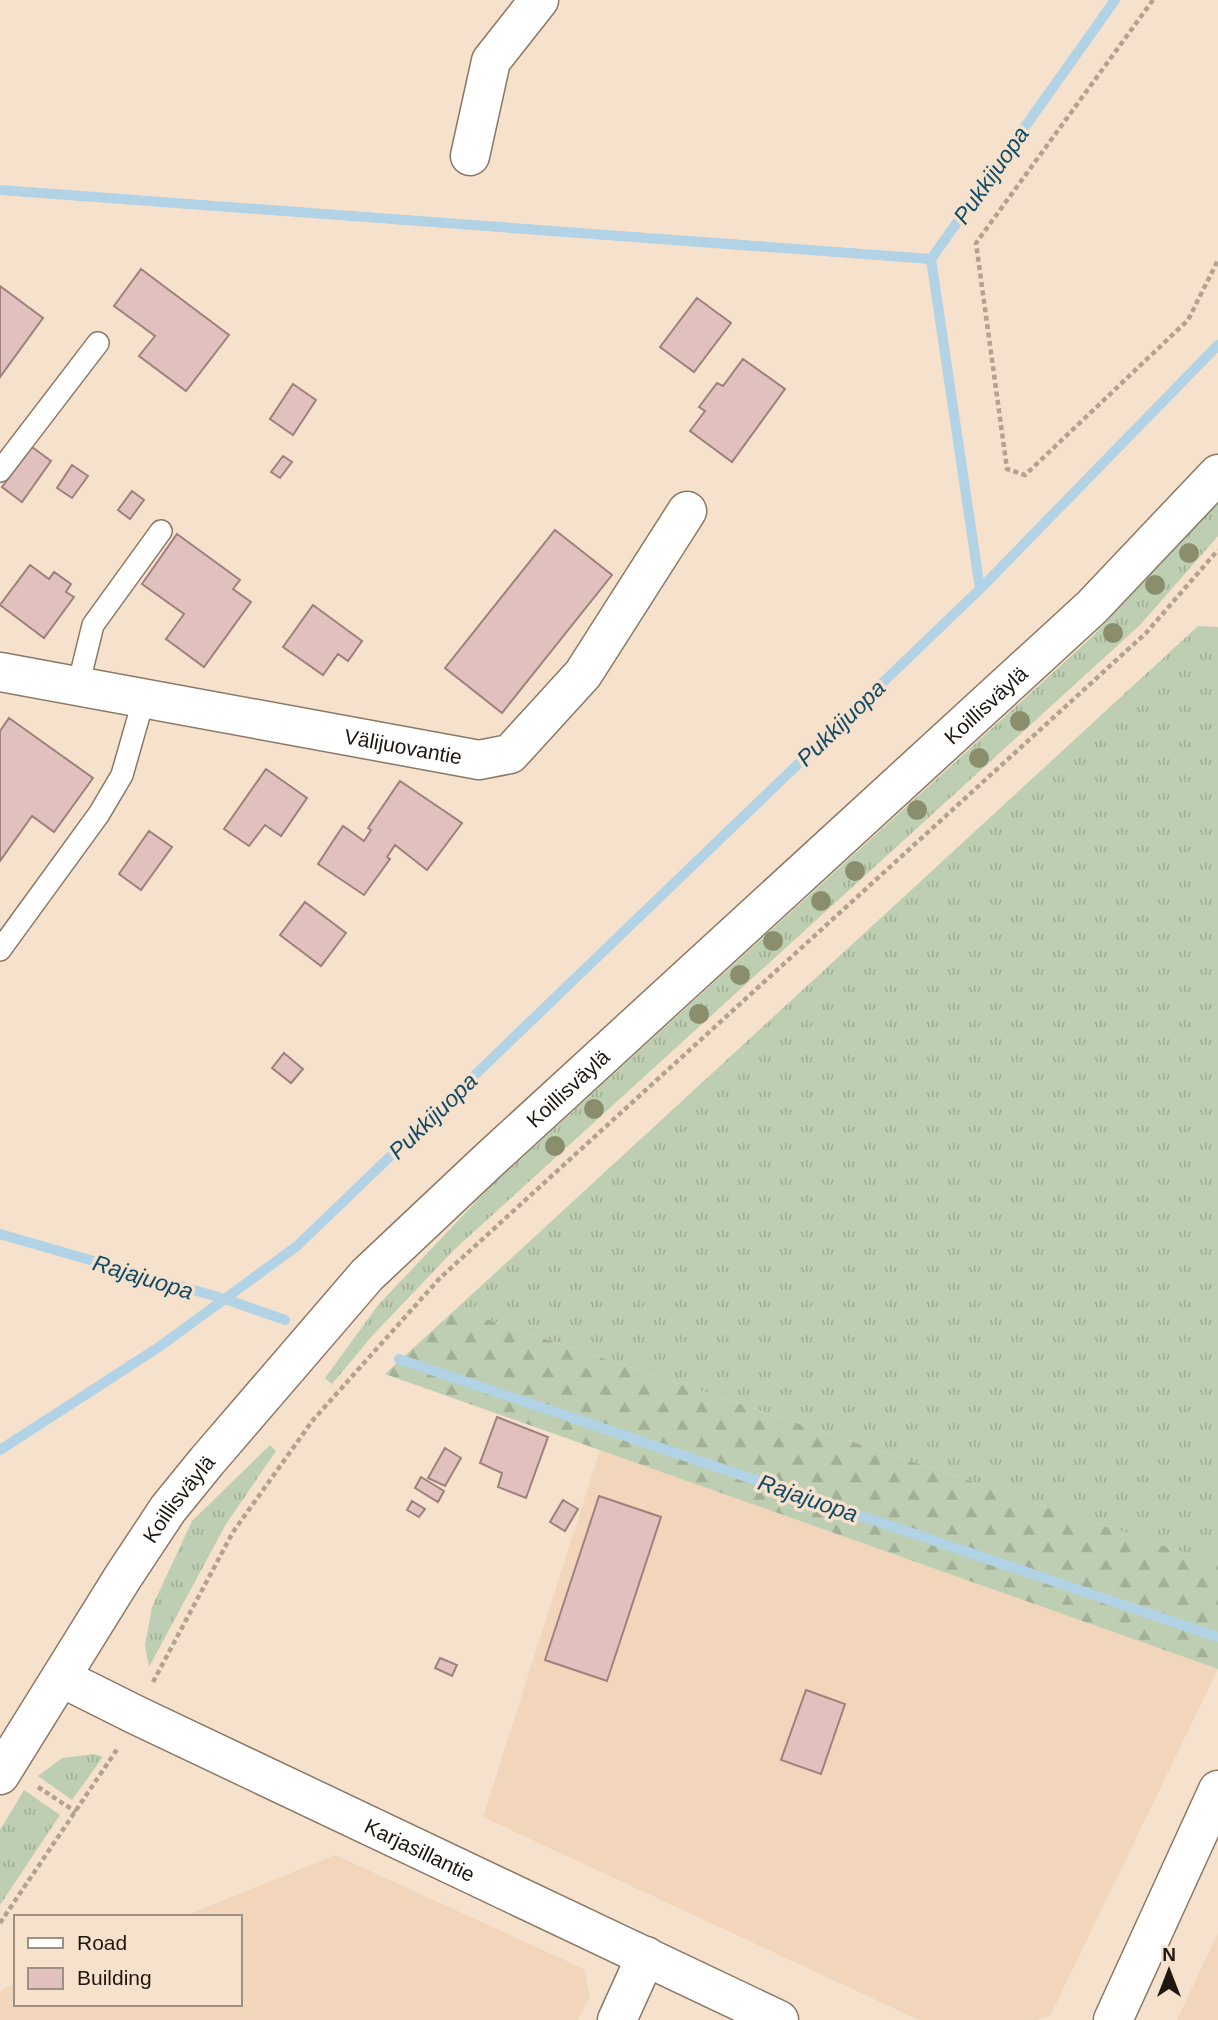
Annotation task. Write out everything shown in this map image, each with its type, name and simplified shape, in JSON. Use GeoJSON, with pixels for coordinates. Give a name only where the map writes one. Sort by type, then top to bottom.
{"type":"FeatureCollection","features":[{"type":"Feature","properties":{"kind":"street"},"geometry":{"type":"LineString","coordinates":[[470,156],[491,61],[538,0]]}},
{"type":"Feature","properties":{"kind":"street","name":"Koillisväylä"},"geometry":{"type":"LineString","coordinates":[[0,1775],[168,1509],[367,1275],[1092,607],[1218,474]]}},
{"type":"Feature","properties":{"kind":"street","name":"Välijuovantie"},"geometry":{"type":"LineString","coordinates":[[0,672],[479,760],[510,754],[583,674],[687,511]]}},
{"type":"Feature","properties":{"kind":"street","name":"Karjasillantie"},"geometry":{"type":"LineString","coordinates":[[62,1678],[779,2020]]}},
{"type":"Feature","properties":{"kind":"street"},"geometry":{"type":"LineString","coordinates":[[1113,2020],[1218,1790]]}},
{"type":"Feature","properties":{"kind":"street"},"geometry":{"type":"LineString","coordinates":[[617,2020],[646,1956]]}},
{"type":"Feature","properties":{"kind":"lane"},"geometry":{"type":"LineString","coordinates":[[0,471],[98,343]]}},
{"type":"Feature","properties":{"kind":"lane"},"geometry":{"type":"LineString","coordinates":[[78,686],[93,625],[161,531]]}},
{"type":"Feature","properties":{"kind":"lane"},"geometry":{"type":"LineString","coordinates":[[0,950],[99,814],[122,775],[144,698]]}},
{"type":"Feature","properties":{"kind":"path"},"geometry":{"type":"LineString","coordinates":[[1153,0],[976,243],[1007,469],[1025,475],[1188,320],[1218,260]]}},
{"type":"Feature","properties":{"kind":"path"},"geometry":{"type":"LineString","coordinates":[[0,1923],[112,1759],[233,1532],[313,1420],[440,1278],[1146,633],[1218,550]]}},
{"type":"Feature","properties":{"kind":"shaded area"},"geometry":{"type":"Polygon","coordinates":[[[600,1450],[1218,1669],[1050,2016],[1036,2020],[919,2020],[483,1817],[600,1450]]]}},
{"type":"Feature","properties":{"kind":"shaded area"},"geometry":{"type":"Polygon","coordinates":[[[335,1855],[584,1969],[590,1996],[578,2020],[0,2020],[0,1993],[14,1985],[14,2006],[242,2006],[242,1915],[187,1915],[335,1855]]]}},
{"type":"Feature","properties":{"kind":"shaded area"},"geometry":{"type":"Polygon","coordinates":[[[1218,1933],[1218,2020],[1177,2020],[1218,1933]]]}},
{"type":"Feature","properties":{"kind":"green space"},"geometry":{"type":"Polygon","coordinates":[[[1218,501],[1218,536],[1140,625],[454,1250],[372,1336],[332,1384],[325,1378],[379,1304],[489,1188],[1093,636],[1218,501]]]}},
{"type":"Feature","properties":{"kind":"green space"},"geometry":{"type":"Polygon","coordinates":[[[1198,626],[1218,627],[1218,1564],[456,1309],[1198,626]]]}},
{"type":"Feature","properties":{"kind":"green space"},"geometry":{"type":"Polygon","coordinates":[[[456,1309],[1218,1564],[1218,1669],[385,1374],[456,1309]]]}},
{"type":"Feature","properties":{"kind":"green space"},"geometry":{"type":"Polygon","coordinates":[[[270,1445],[276,1451],[226,1524],[149,1667],[145,1645],[152,1607],[192,1521],[270,1445]]]}},
{"type":"Feature","properties":{"kind":"green space"},"geometry":{"type":"Polygon","coordinates":[[[94,1754],[103,1757],[72,1800],[38,1776],[62,1758],[94,1754]]]}},
{"type":"Feature","properties":{"kind":"green space"},"geometry":{"type":"Polygon","coordinates":[[[24,1790],[60,1815],[0,1905],[0,1830],[24,1790]]]}},
{"type":"Feature","properties":{"kind":"building"},"geometry":{"type":"Polygon","coordinates":[[[141,269],[229,335],[186,391],[139,356],[155,336],[114,306],[141,269]]]}},
{"type":"Feature","properties":{"kind":"building"},"geometry":{"type":"Polygon","coordinates":[[[0,286],[43,318],[0,377],[0,286]]]}},
{"type":"Feature","properties":{"kind":"building"},"geometry":{"type":"Polygon","coordinates":[[[697,298],[731,323],[694,372],[660,347],[697,298]]]}},
{"type":"Feature","properties":{"kind":"building"},"geometry":{"type":"Polygon","coordinates":[[[743,359],[785,389],[732,462],[690,431],[705,411],[699,407],[717,383],[723,386],[743,359]]]}},
{"type":"Feature","properties":{"kind":"building"},"geometry":{"type":"Polygon","coordinates":[[[293,384],[316,400],[293,435],[270,419],[293,384]]]}},
{"type":"Feature","properties":{"kind":"building"},"geometry":{"type":"Polygon","coordinates":[[[32,447],[51,461],[22,502],[2,487],[32,447]]]}},
{"type":"Feature","properties":{"kind":"building"},"geometry":{"type":"Polygon","coordinates":[[[283,456],[292,462],[280,478],[271,472],[283,456]]]}},
{"type":"Feature","properties":{"kind":"building"},"geometry":{"type":"Polygon","coordinates":[[[72,465],[88,476],[72,498],[57,488],[72,465]]]}},
{"type":"Feature","properties":{"kind":"building"},"geometry":{"type":"Polygon","coordinates":[[[132,491],[144,500],[130,519],[118,510],[132,491]]]}},
{"type":"Feature","properties":{"kind":"building"},"geometry":{"type":"Polygon","coordinates":[[[555,530],[612,575],[502,713],[445,668],[555,530]]]}},
{"type":"Feature","properties":{"kind":"building"},"geometry":{"type":"Polygon","coordinates":[[[177,534],[240,580],[233,589],[251,602],[204,667],[166,639],[184,614],[142,584],[177,534]]]}},
{"type":"Feature","properties":{"kind":"building"},"geometry":{"type":"Polygon","coordinates":[[[30,565],[49,579],[54,572],[71,584],[66,592],[74,597],[44,638],[0,605],[30,565]]]}},
{"type":"Feature","properties":{"kind":"building"},"geometry":{"type":"Polygon","coordinates":[[[313,605],[362,641],[348,661],[338,654],[323,675],[283,647],[313,605]]]}},
{"type":"Feature","properties":{"kind":"building"},"geometry":{"type":"Polygon","coordinates":[[[9,718],[93,778],[54,832],[32,816],[0,861],[0,731],[9,718]]]}},
{"type":"Feature","properties":{"kind":"building"},"geometry":{"type":"Polygon","coordinates":[[[266,769],[307,798],[281,836],[265,825],[249,846],[224,829],[266,769]]]}},
{"type":"Feature","properties":{"kind":"building"},"geometry":{"type":"Polygon","coordinates":[[[400,781],[462,823],[427,870],[395,845],[387,857],[390,859],[364,895],[318,864],[343,826],[364,841],[371,830],[368,828],[400,781]]]}},
{"type":"Feature","properties":{"kind":"building"},"geometry":{"type":"Polygon","coordinates":[[[149,831],[172,847],[141,890],[119,874],[149,831]]]}},
{"type":"Feature","properties":{"kind":"building"},"geometry":{"type":"Polygon","coordinates":[[[305,902],[346,933],[321,966],[280,935],[305,902]]]}},
{"type":"Feature","properties":{"kind":"building"},"geometry":{"type":"Polygon","coordinates":[[[284,1053],[303,1069],[291,1083],[272,1068],[284,1053]]]}},
{"type":"Feature","properties":{"kind":"building"},"geometry":{"type":"Polygon","coordinates":[[[497,1417],[548,1437],[526,1498],[498,1487],[502,1473],[480,1463],[497,1417]]]}},
{"type":"Feature","properties":{"kind":"building"},"geometry":{"type":"Polygon","coordinates":[[[445,1448],[461,1458],[445,1486],[428,1478],[445,1448]]]}},
{"type":"Feature","properties":{"kind":"building"},"geometry":{"type":"Polygon","coordinates":[[[421,1477],[444,1491],[438,1502],[415,1488],[421,1477]]]}},
{"type":"Feature","properties":{"kind":"building"},"geometry":{"type":"Polygon","coordinates":[[[599,1496],[661,1517],[607,1681],[545,1660],[599,1496]]]}},
{"type":"Feature","properties":{"kind":"building"},"geometry":{"type":"Polygon","coordinates":[[[563,1500],[578,1509],[565,1531],[550,1522],[563,1500]]]}},
{"type":"Feature","properties":{"kind":"building"},"geometry":{"type":"Polygon","coordinates":[[[412,1501],[425,1509],[419,1517],[407,1510],[412,1501]]]}},
{"type":"Feature","properties":{"kind":"building"},"geometry":{"type":"Polygon","coordinates":[[[440,1658],[457,1665],[452,1676],[435,1668],[440,1658]]]}},
{"type":"Feature","properties":{"kind":"building"},"geometry":{"type":"Polygon","coordinates":[[[806,1690],[845,1704],[821,1774],[781,1760],[806,1690]]]}},
{"type":"Feature","properties":{"kind":"waterway","name":"Pukkijuopa"},"geometry":{"type":"LineString","coordinates":[[0,1450],[159,1347],[297,1246],[980,589],[931,259],[1115,0]]}},
{"type":"Feature","properties":{"kind":"waterway"},"geometry":{"type":"LineString","coordinates":[[0,190],[931,259]]}},
{"type":"Feature","properties":{"kind":"waterway"},"geometry":{"type":"LineString","coordinates":[[980,589],[1218,345]]}},
{"type":"Feature","properties":{"kind":"waterway","name":"Rajajuopa"},"geometry":{"type":"LineString","coordinates":[[0,1234],[225,1299],[285,1320]]}},
{"type":"Feature","properties":{"kind":"waterway","name":"Rajajuopa"},"geometry":{"type":"LineString","coordinates":[[399,1359],[1218,1637]]}}]}
